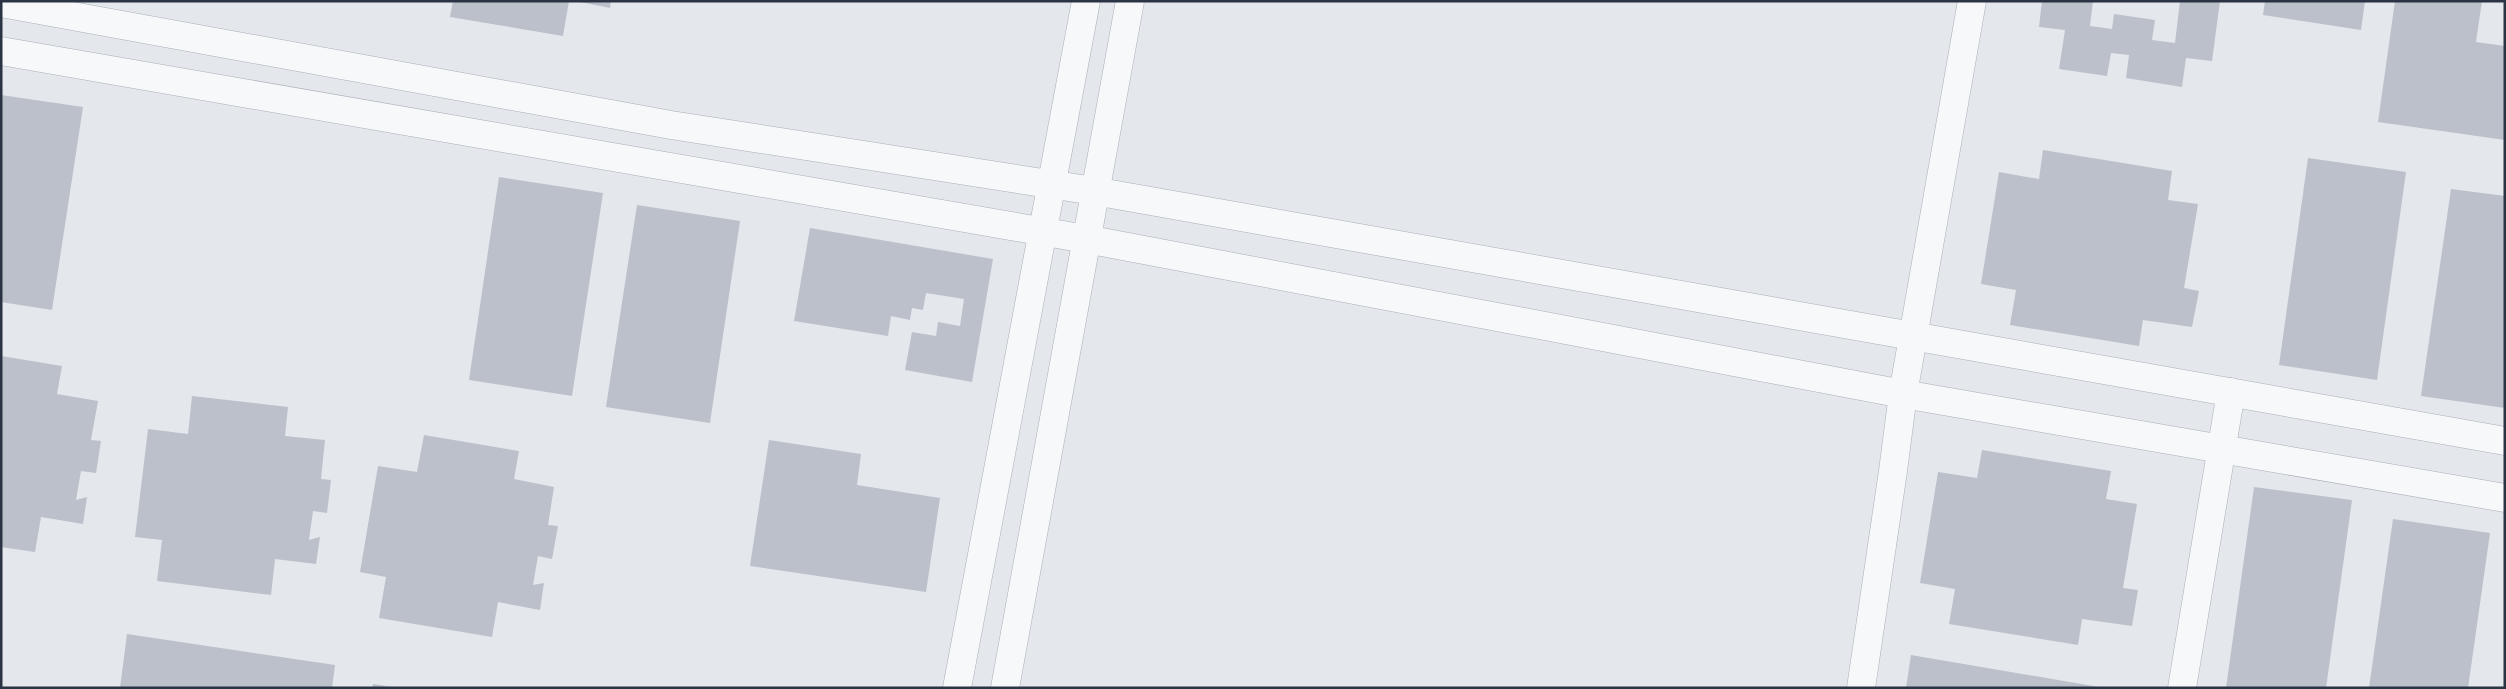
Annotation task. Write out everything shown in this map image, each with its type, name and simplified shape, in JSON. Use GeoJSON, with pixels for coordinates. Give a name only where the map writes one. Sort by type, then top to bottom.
{"type":"FeatureCollection","features":[{"type":"Feature","properties":{"kind":"street"},"geometry":{"type":"LineString","coordinates":[[957,688],[1086,1]]}},
{"type":"Feature","properties":{"kind":"street"},"geometry":{"type":"LineString","coordinates":[[1005,688],[1130,1]]}},
{"type":"Feature","properties":{"kind":"street"},"geometry":{"type":"LineString","coordinates":[[1861,688],[1912,335],[1972,1]]}},
{"type":"Feature","properties":{"kind":"street"},"geometry":{"type":"LineString","coordinates":[[1,4],[671,125],[1094,191],[2505,442]]}},
{"type":"Feature","properties":{"kind":"street"},"geometry":{"type":"LineString","coordinates":[[1,51],[1086,239],[1903,394],[2505,498]]}},
{"type":"Feature","properties":{"kind":"street"},"geometry":{"type":"LineString","coordinates":[[2182,688],[2230,392]]}},
{"type":"Feature","properties":{"kind":"building"},"geometry":{"type":"Polygon","coordinates":[[[453,1],[569,1],[563,36],[450,17],[453,1]]]}},
{"type":"Feature","properties":{"kind":"building"},"geometry":{"type":"Polygon","coordinates":[[[575,1],[611,1],[610,8],[575,1]]]}},
{"type":"Feature","properties":{"kind":"building"},"geometry":{"type":"Polygon","coordinates":[[[2042,1],[2093,1],[2090,26],[2112,29],[2114,14],[2155,20],[2152,40],[2175,43],[2180,1],[2220,1],[2212,61],[2186,58],[2182,87],[2126,78],[2129,55],[2111,53],[2107,76],[2059,69],[2065,30],[2039,27],[2042,1]]]}},
{"type":"Feature","properties":{"kind":"building"},"geometry":{"type":"Polygon","coordinates":[[[2265,1],[2365,1],[2361,30],[2263,15],[2265,1]]]}},
{"type":"Feature","properties":{"kind":"building"},"geometry":{"type":"Polygon","coordinates":[[[2395,1],[2482,1],[2476,42],[2505,46],[2505,140],[2378,122],[2395,1]]]}},
{"type":"Feature","properties":{"kind":"building"},"geometry":{"type":"Polygon","coordinates":[[[1,95],[83,107],[52,310],[1,302],[1,95]]]}},
{"type":"Feature","properties":{"kind":"building"},"geometry":{"type":"Polygon","coordinates":[[[2043,150],[2172,171],[2168,200],[2198,204],[2184,288],[2199,291],[2192,327],[2143,320],[2139,346],[2010,325],[2016,290],[1981,284],[1999,172],[2039,179],[2043,150]]]}},
{"type":"Feature","properties":{"kind":"building"},"geometry":{"type":"Polygon","coordinates":[[[2308,158],[2406,172],[2377,380],[2279,365],[2308,158]]]}},
{"type":"Feature","properties":{"kind":"building"},"geometry":{"type":"Polygon","coordinates":[[[499,177],[603,193],[572,396],[469,380],[499,177]]]}},
{"type":"Feature","properties":{"kind":"building"},"geometry":{"type":"Polygon","coordinates":[[[2451,189],[2505,196],[2505,408],[2421,396],[2451,189]]]}},
{"type":"Feature","properties":{"kind":"building"},"geometry":{"type":"Polygon","coordinates":[[[637,205],[740,221],[710,423],[606,407],[637,205]]]}},
{"type":"Feature","properties":{"kind":"building"},"geometry":{"type":"Polygon","coordinates":[[[810,228],[993,259],[972,382],[905,370],[912,332],[936,336],[938,322],[960,326],[964,299],[926,293],[923,310],[912,308],[910,320],[891,316],[888,336],[794,321],[810,228]]]}},
{"type":"Feature","properties":{"kind":"building"},"geometry":{"type":"Polygon","coordinates":[[[1,356],[62,366],[57,394],[98,401],[91,440],[101,441],[96,473],[81,471],[76,500],[87,497],[83,524],[41,517],[35,552],[1,547],[1,356]]]}},
{"type":"Feature","properties":{"kind":"building"},"geometry":{"type":"Polygon","coordinates":[[[192,396],[288,407],[285,436],[325,440],[321,479],[331,480],[327,513],[313,511],[309,540],[320,537],[316,564],[275,559],[271,595],[157,581],[162,540],[135,537],[148,429],[188,434],[192,396]]]}},
{"type":"Feature","properties":{"kind":"building"},"geometry":{"type":"Polygon","coordinates":[[[424,435],[519,451],[514,479],[554,487],[548,525],[558,526],[552,559],[538,556],[533,585],[544,583],[540,610],[498,602],[492,637],[379,618],[386,577],[360,572],[378,466],[417,472],[424,435]]]}},
{"type":"Feature","properties":{"kind":"building"},"geometry":{"type":"Polygon","coordinates":[[[769,440],[861,454],[857,485],[940,498],[926,592],[750,566],[769,440]]]}},
{"type":"Feature","properties":{"kind":"building"},"geometry":{"type":"Polygon","coordinates":[[[1982,450],[2111,471],[2106,499],[2137,504],[2123,588],[2138,590],[2132,626],[2082,619],[2078,645],[1949,624],[1955,589],[1920,583],[1938,472],[1977,478],[1982,450]]]}},
{"type":"Feature","properties":{"kind":"building"},"geometry":{"type":"Polygon","coordinates":[[[2254,487],[2352,500],[2326,688],[2226,688],[2254,487]]]}},
{"type":"Feature","properties":{"kind":"building"},"geometry":{"type":"Polygon","coordinates":[[[2393,519],[2490,533],[2468,688],[2369,688],[2393,519]]]}},
{"type":"Feature","properties":{"kind":"building"},"geometry":{"type":"Polygon","coordinates":[[[127,634],[335,665],[332,688],[120,688],[127,634]]]}},
{"type":"Feature","properties":{"kind":"building"},"geometry":{"type":"Polygon","coordinates":[[[1911,655],[2099,687],[2099,688],[1906,688],[1911,655]]]}},
{"type":"Feature","properties":{"kind":"building"},"geometry":{"type":"Polygon","coordinates":[[[373,684],[392,687],[392,688],[372,688],[373,684]]]}}]}
